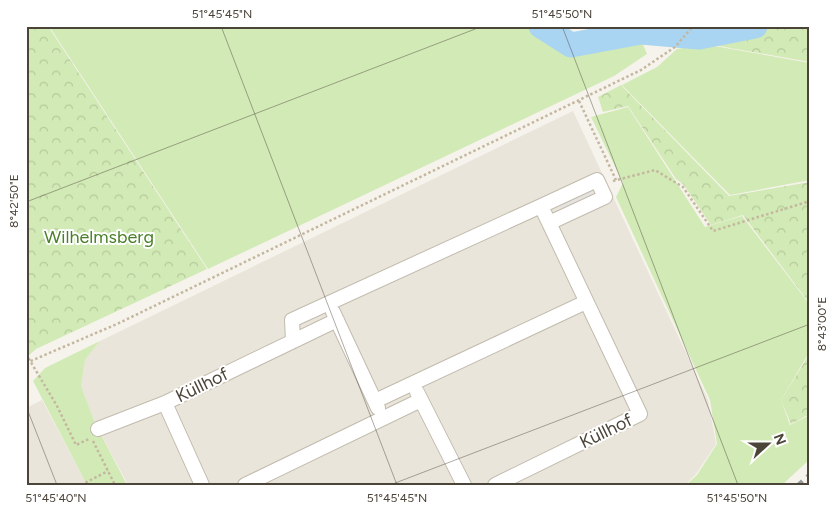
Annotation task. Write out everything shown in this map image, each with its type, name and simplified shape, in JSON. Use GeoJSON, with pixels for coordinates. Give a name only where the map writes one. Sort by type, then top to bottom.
{"type":"FeatureCollection","features":[{"type":"Feature","properties":{"kind":"street"},"geometry":{"type":"LineString","coordinates":[[293,341],[292,320],[597,180],[605,197],[549,222]]}},
{"type":"Feature","properties":{"kind":"street","name":"Küllhof"},"geometry":{"type":"LineString","coordinates":[[495,485],[514,480],[640,414],[541,206]]}},
{"type":"Feature","properties":{"kind":"street"},"geometry":{"type":"LineString","coordinates":[[328,302],[383,418]]}},
{"type":"Feature","properties":{"kind":"street"},"geometry":{"type":"LineString","coordinates":[[375,401],[586,302]]}},
{"type":"Feature","properties":{"kind":"street","name":"Küllhof"},"geometry":{"type":"LineString","coordinates":[[98,429],[165,403],[337,320]]}},
{"type":"Feature","properties":{"kind":"street"},"geometry":{"type":"LineString","coordinates":[[412,383],[464,485]]}},
{"type":"Feature","properties":{"kind":"street"},"geometry":{"type":"LineString","coordinates":[[246,485],[421,400]]}},
{"type":"Feature","properties":{"kind":"street","name":"Küllhof"},"geometry":{"type":"LineString","coordinates":[[165,403],[202,485]]}},
{"type":"Feature","properties":{"kind":"path"},"geometry":{"type":"LineString","coordinates":[[26,363],[117,324],[641,70],[675,47],[693,26]]}},
{"type":"Feature","properties":{"kind":"path"},"geometry":{"type":"LineString","coordinates":[[579,101],[616,180],[655,170],[683,187],[713,231],[810,201]]}},
{"type":"Feature","properties":{"kind":"path"},"geometry":{"type":"LineString","coordinates":[[26,354],[57,406],[76,445],[91,437],[115,485]]}},
{"type":"Feature","properties":{"kind":"path"},"geometry":{"type":"LineString","coordinates":[[81,485],[108,471]]}},
{"type":"Feature","properties":{"kind":"shaded area"},"geometry":{"type":"Polygon","coordinates":[[[573,111],[708,400],[716,444],[696,474],[685,485],[128,485],[95,423],[81,386],[85,360],[100,341],[573,111]]]}},
{"type":"Feature","properties":{"kind":"shaded area"},"geometry":{"type":"Polygon","coordinates":[[[589,188],[593,198],[563,212],[559,202],[589,188]]]}},
{"type":"Feature","properties":{"kind":"shaded area"},"geometry":{"type":"Polygon","coordinates":[[[42,400],[87,485],[26,485],[26,408],[42,400]]]}},
{"type":"Feature","properties":{"kind":"green space","name":"Wilhelmsberg"},"geometry":{"type":"Polygon","coordinates":[[[26,26],[48,26],[207,269],[36,349],[26,358],[26,26]]]}},
{"type":"Feature","properties":{"kind":"green space"},"geometry":{"type":"Polygon","coordinates":[[[49,26],[525,26],[567,52],[641,40],[647,54],[614,76],[208,269],[49,26]]]}},
{"type":"Feature","properties":{"kind":"green space"},"geometry":{"type":"Polygon","coordinates":[[[710,26],[810,26],[810,62],[702,43],[710,26]]]}},
{"type":"Feature","properties":{"kind":"green space"},"geometry":{"type":"Polygon","coordinates":[[[703,44],[810,63],[810,180],[730,195],[622,85],[657,67],[677,49],[703,44]]]}},
{"type":"Feature","properties":{"kind":"green space"},"geometry":{"type":"Polygon","coordinates":[[[621,85],[729,196],[810,182],[810,304],[743,215],[711,225],[684,185],[676,179],[628,106],[603,112],[598,97],[621,85]]]}},
{"type":"Feature","properties":{"kind":"green space"},"geometry":{"type":"Polygon","coordinates":[[[628,107],[705,227],[742,216],[810,305],[810,351],[781,400],[790,425],[810,415],[810,459],[782,485],[686,485],[697,475],[717,444],[710,400],[616,197],[623,183],[591,117],[628,107]]]}},
{"type":"Feature","properties":{"kind":"green space"},"geometry":{"type":"Polygon","coordinates":[[[100,341],[85,360],[81,386],[95,423],[127,485],[87,485],[33,381],[45,368],[100,341]]]}},
{"type":"Feature","properties":{"kind":"green space"},"geometry":{"type":"Polygon","coordinates":[[[810,353],[810,414],[791,424],[781,400],[810,353]]]}},
{"type":"Feature","properties":{"kind":"waterway"},"geometry":{"type":"LineString","coordinates":[[541,26],[571,45],[641,32],[699,37],[755,26]]}},
{"type":"Feature","properties":{"kind":"railway"},"geometry":{"type":"LineString","coordinates":[[798,485],[810,474]]}}]}
